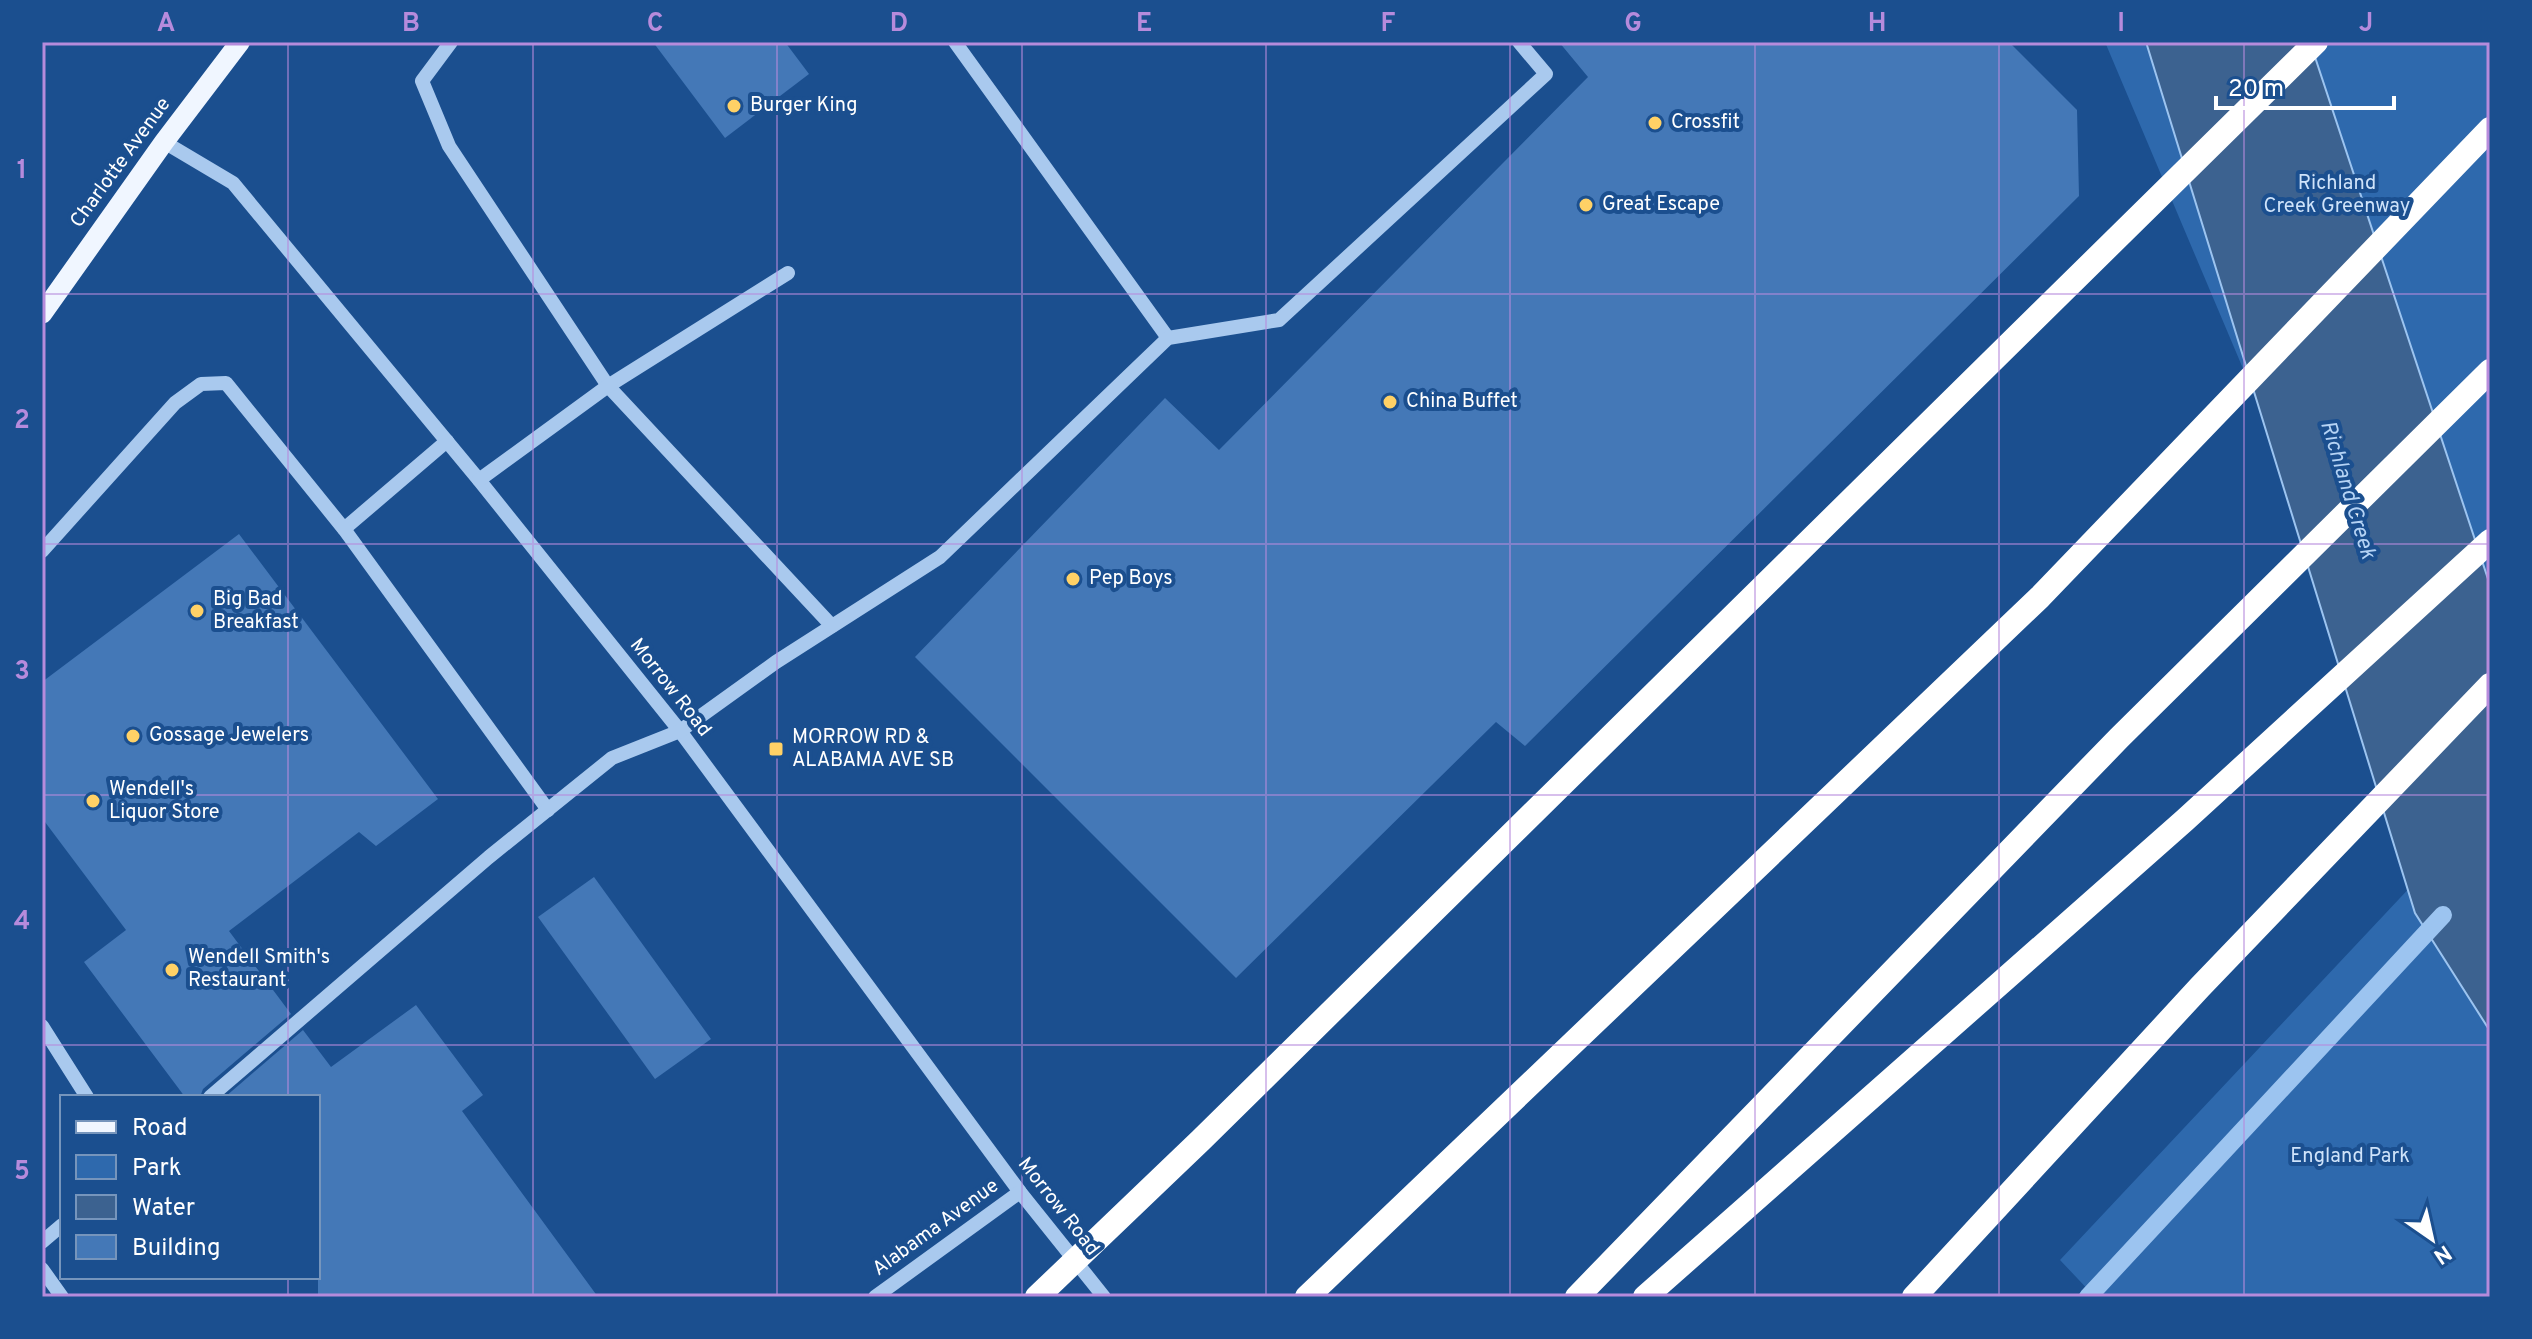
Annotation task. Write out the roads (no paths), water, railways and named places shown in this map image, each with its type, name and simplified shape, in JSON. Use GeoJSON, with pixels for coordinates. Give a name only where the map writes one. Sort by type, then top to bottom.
{"type":"FeatureCollection","features":[{"type":"Feature","properties":{"kind":"highway"},"geometry":{"type":"LineString","coordinates":[[1037,1297],[1213,1129],[2316,42]]}},
{"type":"Feature","properties":{"kind":"highway"},"geometry":{"type":"LineString","coordinates":[[1307,1297],[2040,597],[2490,129]]}},
{"type":"Feature","properties":{"kind":"highway"},"geometry":{"type":"LineString","coordinates":[[1577,1297],[2119,738],[2490,371]]}},
{"type":"Feature","properties":{"kind":"highway"},"geometry":{"type":"LineString","coordinates":[[1645,1297],[2185,820],[2490,541]]}},
{"type":"Feature","properties":{"kind":"highway"},"geometry":{"type":"LineString","coordinates":[[1914,1297],[2200,987],[2490,685]]}},
{"type":"Feature","properties":{"kind":"main road","name":"Charlotte Avenue"},"geometry":{"type":"LineString","coordinates":[[42,314],[164,142],[240,42]]}},
{"type":"Feature","properties":{"kind":"street"},"geometry":{"type":"LineString","coordinates":[[451,42],[422,81],[449,146],[608,386],[832,626]]}},
{"type":"Feature","properties":{"kind":"street"},"geometry":{"type":"LineString","coordinates":[[955,42],[1168,338]]}},
{"type":"Feature","properties":{"kind":"street"},"geometry":{"type":"LineString","coordinates":[[212,1095],[489,857],[612,758],[680,731],[776,662],[940,557],[1168,338],[1279,320],[1546,74],[1519,42]]}},
{"type":"Feature","properties":{"kind":"street","name":"Morrow Road"},"geometry":{"type":"LineString","coordinates":[[164,142],[233,183],[479,480],[680,731],[1020,1192],[1104,1297]]}},
{"type":"Feature","properties":{"kind":"street"},"geometry":{"type":"LineString","coordinates":[[479,480],[608,386],[788,273]]}},
{"type":"Feature","properties":{"kind":"street"},"geometry":{"type":"LineString","coordinates":[[42,551],[175,403],[201,384],[226,383],[344,529],[548,810]]}},
{"type":"Feature","properties":{"kind":"street"},"geometry":{"type":"LineString","coordinates":[[344,529],[447,441]]}},
{"type":"Feature","properties":{"kind":"street"},"geometry":{"type":"LineString","coordinates":[[42,1026],[86,1095]]}},
{"type":"Feature","properties":{"kind":"street","name":"Alabama Avenue"},"geometry":{"type":"LineString","coordinates":[[875,1297],[1020,1192]]}},
{"type":"Feature","properties":{"kind":"street"},"geometry":{"type":"LineString","coordinates":[[42,1242],[60,1227]]}},
{"type":"Feature","properties":{"kind":"street"},"geometry":{"type":"LineString","coordinates":[[42,1269],[62,1297]]}},
{"type":"Feature","properties":{"kind":"water","name":"Richland Creek Greenway"},"geometry":{"type":"Polygon","coordinates":[[[2146,42],[2310,42],[2490,585],[2490,1031],[2415,913],[2146,42]]]}},
{"type":"Feature","properties":{"kind":"waterway"},"geometry":{"type":"LineString","coordinates":[[2088,1297],[2443,915]]}},
{"type":"Feature","properties":{"kind":"place","name":"Burger King"},"geometry":{"type":"Point","coordinates":[734,106]}},
{"type":"Feature","properties":{"kind":"place","name":"Crossfit"},"geometry":{"type":"Point","coordinates":[1655,123]}},
{"type":"Feature","properties":{"kind":"place","name":"Great Escape"},"geometry":{"type":"Point","coordinates":[1586,205]}},
{"type":"Feature","properties":{"kind":"place","name":"China Buffet"},"geometry":{"type":"Point","coordinates":[1390,402]}},
{"type":"Feature","properties":{"kind":"place","name":"Pep Boys"},"geometry":{"type":"Point","coordinates":[1073,579]}},
{"type":"Feature","properties":{"kind":"place","name":"Big Bad Breakfast"},"geometry":{"type":"Point","coordinates":[197,611]}},
{"type":"Feature","properties":{"kind":"place","name":"Gossage Jewelers"},"geometry":{"type":"Point","coordinates":[133,736]}},
{"type":"Feature","properties":{"kind":"place","name":"MORROW RD & ALABAMA AVE SB"},"geometry":{"type":"Point","coordinates":[776,749]}},
{"type":"Feature","properties":{"kind":"place","name":"Wendell's Liquor Store"},"geometry":{"type":"Point","coordinates":[93,801]}},
{"type":"Feature","properties":{"kind":"place","name":"Wendell Smith's Restaurant"},"geometry":{"type":"Point","coordinates":[172,970]}},
{"type":"Feature","properties":{"kind":"water label","name":"Richland Creek"},"geometry":{"type":"Point","coordinates":[2347,490]}},
{"type":"Feature","properties":{"kind":"park label","name":"England Park"},"geometry":{"type":"Point","coordinates":[2350,1157]}}]}
